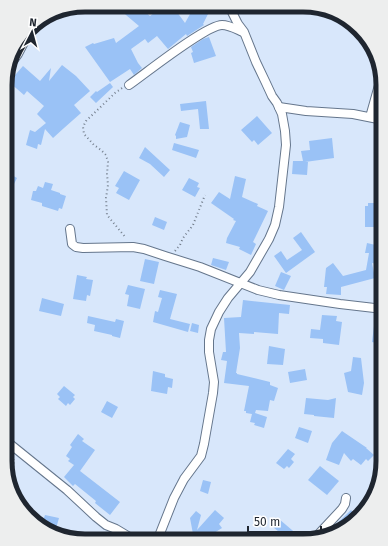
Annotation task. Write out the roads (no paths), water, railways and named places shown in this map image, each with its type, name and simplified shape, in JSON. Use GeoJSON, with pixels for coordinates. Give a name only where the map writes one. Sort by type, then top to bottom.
{"type":"FeatureCollection","features":[{"type":"Feature","properties":{"kind":"street"},"geometry":{"type":"LineString","coordinates":[[159,534],[177,491],[201,456],[214,382],[209,352],[211,328],[228,298],[254,265],[269,239],[275,225],[279,207],[286,138],[282,114],[266,84],[244,32],[232,12]]}},
{"type":"Feature","properties":{"kind":"street"},"geometry":{"type":"LineString","coordinates":[[129,85],[185,44],[207,30],[223,25],[244,32]]}},
{"type":"Feature","properties":{"kind":"street"},"geometry":{"type":"LineString","coordinates":[[370,117],[376,98]]}},
{"type":"Feature","properties":{"kind":"street"},"geometry":{"type":"LineString","coordinates":[[279,107],[306,111],[353,114],[376,118]]}},
{"type":"Feature","properties":{"kind":"street"},"geometry":{"type":"LineString","coordinates":[[70,229],[72,244],[83,248],[133,247],[144,249],[200,267],[258,290],[279,295],[376,308]]}},
{"type":"Feature","properties":{"kind":"street"},"geometry":{"type":"LineString","coordinates":[[12,446],[67,490],[106,525],[125,534]]}},
{"type":"Feature","properties":{"kind":"street"},"geometry":{"type":"LineString","coordinates":[[321,532],[342,509],[346,498]]}}]}
